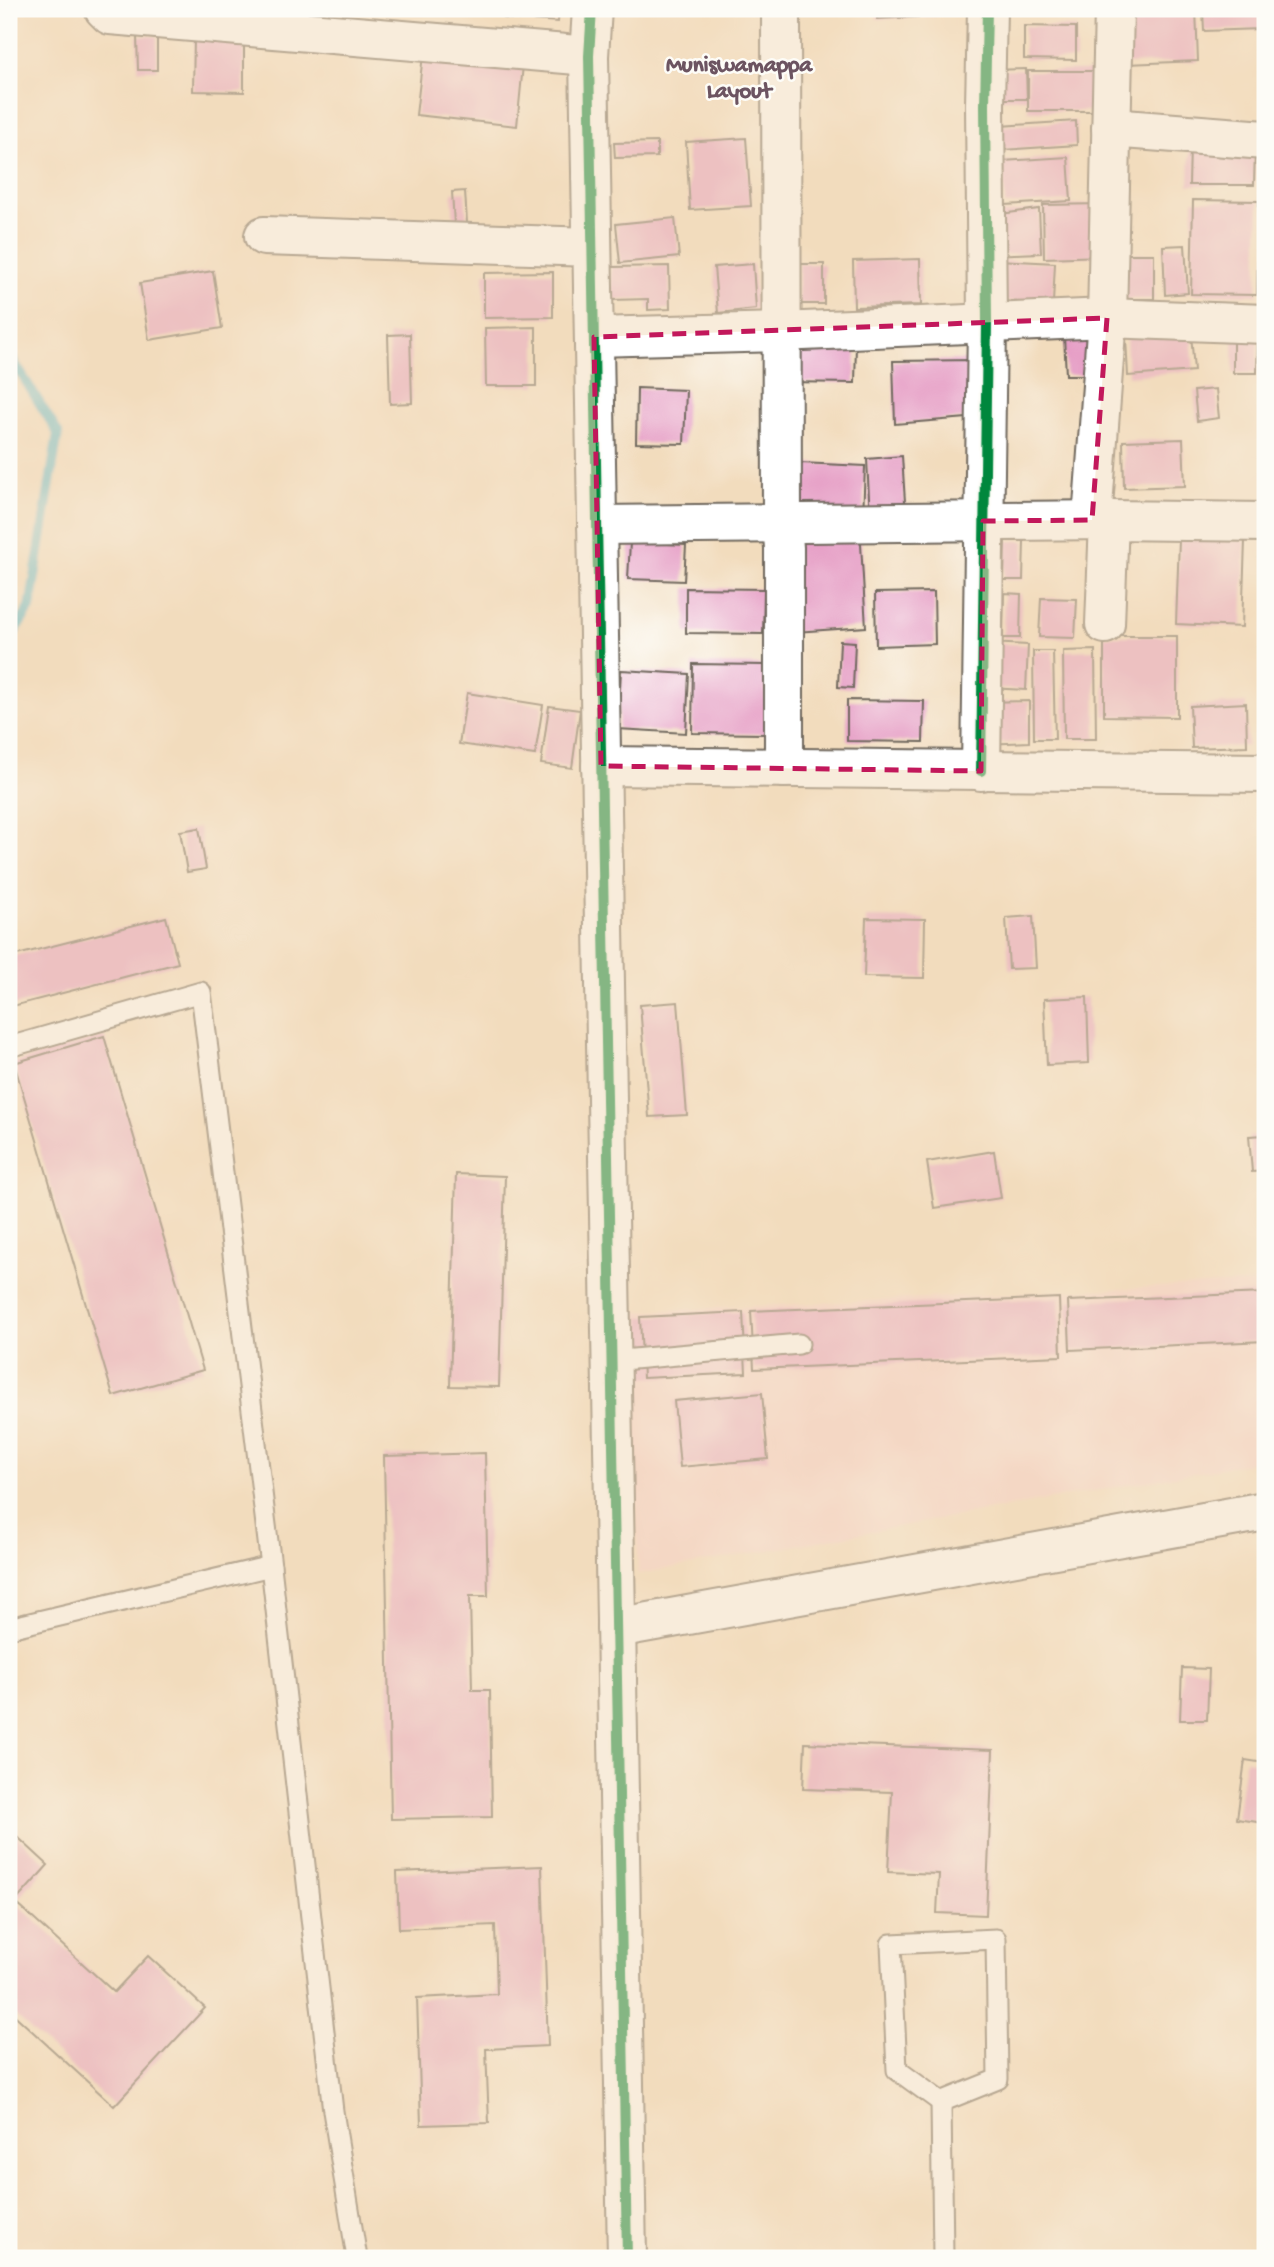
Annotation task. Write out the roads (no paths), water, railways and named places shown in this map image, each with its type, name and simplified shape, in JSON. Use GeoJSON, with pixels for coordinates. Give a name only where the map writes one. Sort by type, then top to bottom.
{"type":"FeatureCollection","features":[{"type":"Feature","properties":{"kind":"street"},"geometry":{"type":"LineString","coordinates":[[592,9],[589,56],[627,2258]]}},
{"type":"Feature","properties":{"kind":"street"},"geometry":{"type":"LineString","coordinates":[[781,9],[780,332],[784,768]]}},
{"type":"Feature","properties":{"kind":"street"},"geometry":{"type":"LineString","coordinates":[[981,771],[987,322],[987,9]]}},
{"type":"Feature","properties":{"kind":"street"},"geometry":{"type":"LineString","coordinates":[[1105,624],[1101,520],[1114,9]]}},
{"type":"Feature","properties":{"kind":"street"},"geometry":{"type":"LineString","coordinates":[[107,12],[589,56]]}},
{"type":"Feature","properties":{"kind":"street"},"geometry":{"type":"LineString","coordinates":[[1111,128],[1265,140]]}},
{"type":"Feature","properties":{"kind":"street"},"geometry":{"type":"LineString","coordinates":[[264,236],[592,247]]}},
{"type":"Feature","properties":{"kind":"street"},"geometry":{"type":"LineString","coordinates":[[594,337],[1107,318],[1265,324]]}},
{"type":"Feature","properties":{"kind":"street"},"geometry":{"type":"LineString","coordinates":[[597,525],[1101,520],[1265,522]]}},
{"type":"Feature","properties":{"kind":"street"},"geometry":{"type":"LineString","coordinates":[[601,766],[1265,773]]}},
{"type":"Feature","properties":{"kind":"street"},"geometry":{"type":"LineString","coordinates":[[616,1628],[1265,1511]]}},
{"type":"Feature","properties":{"kind":"lane"},"geometry":{"type":"LineString","coordinates":[[9,1047],[201,992],[271,1566],[333,2111],[357,2258]]}},
{"type":"Feature","properties":{"kind":"lane"},"geometry":{"type":"LineString","coordinates":[[611,1361],[799,1344]]}},
{"type":"Feature","properties":{"kind":"lane"},"geometry":{"type":"LineString","coordinates":[[9,1628],[271,1566]]}},
{"type":"Feature","properties":{"kind":"lane"},"geometry":{"type":"LineString","coordinates":[[996,1938],[998,2079],[941,2102],[897,2070],[891,1944],[996,1938]]}},
{"type":"Feature","properties":{"kind":"lane"},"geometry":{"type":"LineString","coordinates":[[941,2102],[943,2258]]}},
{"type":"Feature","properties":{"kind":"waterway"},"geometry":{"type":"LineString","coordinates":[[9,354],[58,433],[30,608],[9,640]]}},
{"type":"Feature","properties":{"kind":"district","name":"Muniswamappa Layout"},"geometry":{"type":"Point","coordinates":[739,76]}}]}
